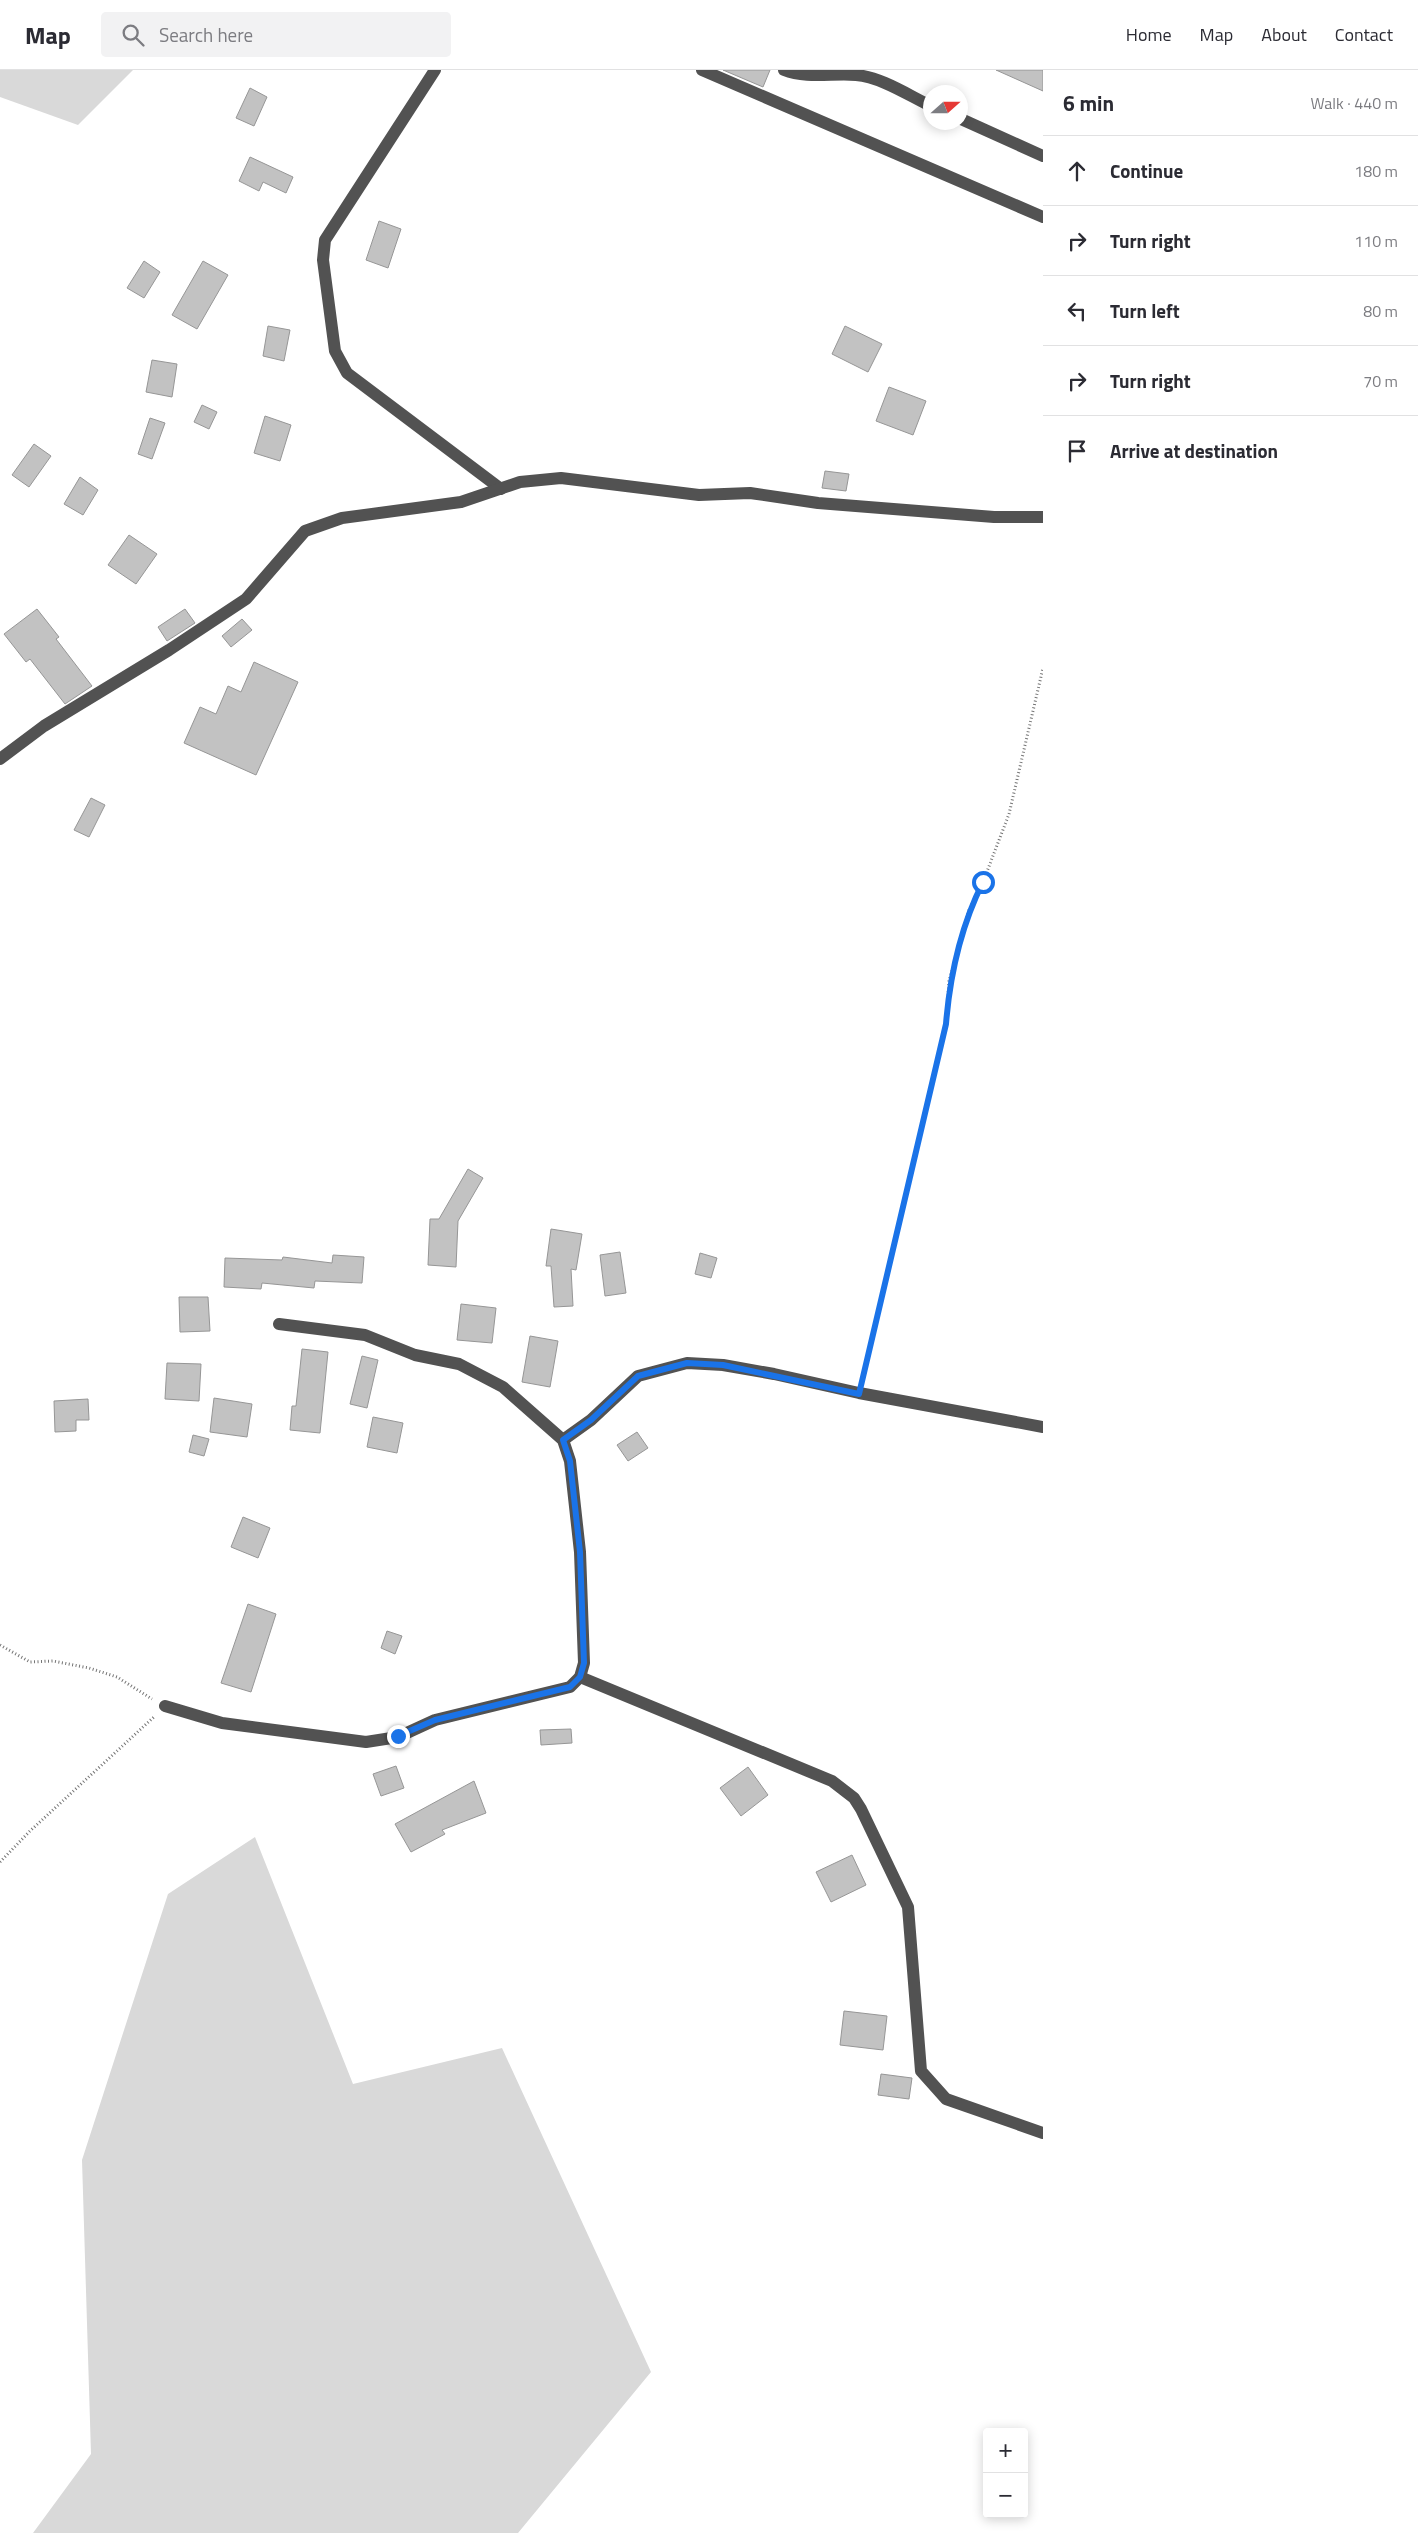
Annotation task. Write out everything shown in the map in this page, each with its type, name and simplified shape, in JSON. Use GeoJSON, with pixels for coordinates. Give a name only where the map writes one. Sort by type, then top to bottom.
{"type":"FeatureCollection","features":[{"type":"Feature","properties":{"kind":"street"},"geometry":{"type":"LineString","coordinates":[[435,70],[325,240],[323,260],[335,351],[347,373],[501,489]]}},
{"type":"Feature","properties":{"kind":"street"},"geometry":{"type":"LineString","coordinates":[[702,70],[1043,217]]}},
{"type":"Feature","properties":{"kind":"street"},"geometry":{"type":"LineString","coordinates":[[784,70],[804,75],[858,75],[874,80],[923,103]]}},
{"type":"Feature","properties":{"kind":"street"},"geometry":{"type":"LineString","coordinates":[[968,123],[1043,156]]}},
{"type":"Feature","properties":{"kind":"street"},"geometry":{"type":"LineString","coordinates":[[0,759],[44,726],[169,650],[246,599],[305,531],[342,518],[461,502],[520,482],[561,478],[699,495],[750,493],[818,504],[994,517],[1043,517]]}},
{"type":"Feature","properties":{"kind":"street"},"geometry":{"type":"LineString","coordinates":[[165,1706],[222,1723],[366,1742],[398,1736],[435,1720],[570,1687],[580,1677],[584,1663],[580,1552],[570,1461],[563,1440],[503,1387],[459,1364],[415,1355],[365,1335],[279,1324]]}},
{"type":"Feature","properties":{"kind":"street"},"geometry":{"type":"LineString","coordinates":[[563,1440],[591,1420],[638,1376],[687,1363],[723,1365],[859,1394],[1043,1427]]}},
{"type":"Feature","properties":{"kind":"street"},"geometry":{"type":"LineString","coordinates":[[580,1677],[832,1781],[854,1798],[908,1907],[921,2071],[946,2100],[1043,2133]]}},
{"type":"Feature","properties":{"kind":"path"},"geometry":{"type":"LineString","coordinates":[[859,1394],[946,1024],[949,981],[969,910],[983,882],[1009,814],[1043,668]]}},
{"type":"Feature","properties":{"kind":"path"},"geometry":{"type":"LineString","coordinates":[[0,1645],[30,1662],[53,1661],[90,1668],[117,1677],[165,1706],[30,1830],[0,1862]]}},
{"type":"Feature","properties":{"kind":"shaded area"},"geometry":{"type":"Polygon","coordinates":[[[0,70],[133,70],[78,125],[0,97],[0,70]]]}},
{"type":"Feature","properties":{"kind":"shaded area"},"geometry":{"type":"Polygon","coordinates":[[[255,1837],[353,2084],[502,2048],[651,2372],[518,2533],[33,2533],[91,2454],[82,2160],[168,1894],[255,1837]]]}},
{"type":"Feature","properties":{"kind":"building"},"geometry":{"type":"Polygon","coordinates":[[[723,70],[770,70],[763,87],[723,70]]]}},
{"type":"Feature","properties":{"kind":"building"},"geometry":{"type":"Polygon","coordinates":[[[996,70],[1043,70],[1043,91],[996,70]]]}},
{"type":"Feature","properties":{"kind":"building"},"geometry":{"type":"Polygon","coordinates":[[[250,88],[267,97],[254,126],[236,118],[250,88]]]}},
{"type":"Feature","properties":{"kind":"building"},"geometry":{"type":"Polygon","coordinates":[[[250,157],[293,177],[286,193],[263,182],[259,191],[239,181],[250,157]]]}},
{"type":"Feature","properties":{"kind":"building"},"geometry":{"type":"Polygon","coordinates":[[[379,221],[401,229],[388,268],[366,260],[379,221]]]}},
{"type":"Feature","properties":{"kind":"building"},"geometry":{"type":"Polygon","coordinates":[[[144,261],[160,272],[144,298],[127,288],[144,261]]]}},
{"type":"Feature","properties":{"kind":"building"},"geometry":{"type":"Polygon","coordinates":[[[203,261],[228,275],[197,329],[172,315],[203,261]]]}},
{"type":"Feature","properties":{"kind":"building"},"geometry":{"type":"Polygon","coordinates":[[[268,326],[290,330],[284,361],[263,356],[268,326]]]}},
{"type":"Feature","properties":{"kind":"building"},"geometry":{"type":"Polygon","coordinates":[[[845,326],[882,344],[868,372],[832,354],[845,326]]]}},
{"type":"Feature","properties":{"kind":"building"},"geometry":{"type":"Polygon","coordinates":[[[152,360],[177,364],[172,397],[146,392],[152,360]]]}},
{"type":"Feature","properties":{"kind":"building"},"geometry":{"type":"Polygon","coordinates":[[[889,387],[926,401],[913,435],[876,421],[889,387]]]}},
{"type":"Feature","properties":{"kind":"building"},"geometry":{"type":"Polygon","coordinates":[[[202,405],[217,412],[209,429],[194,422],[202,405]]]}},
{"type":"Feature","properties":{"kind":"building"},"geometry":{"type":"Polygon","coordinates":[[[265,416],[291,425],[280,461],[254,453],[265,416]]]}},
{"type":"Feature","properties":{"kind":"building"},"geometry":{"type":"Polygon","coordinates":[[[150,418],[165,423],[152,459],[138,454],[150,418]]]}},
{"type":"Feature","properties":{"kind":"building"},"geometry":{"type":"Polygon","coordinates":[[[34,444],[51,456],[29,487],[12,475],[34,444]]]}},
{"type":"Feature","properties":{"kind":"building"},"geometry":{"type":"Polygon","coordinates":[[[825,471],[849,474],[846,491],[822,488],[825,471]]]}},
{"type":"Feature","properties":{"kind":"building"},"geometry":{"type":"Polygon","coordinates":[[[80,477],[98,490],[83,515],[64,504],[80,477]]]}},
{"type":"Feature","properties":{"kind":"building"},"geometry":{"type":"Polygon","coordinates":[[[129,535],[157,554],[136,584],[108,565],[129,535]]]}},
{"type":"Feature","properties":{"kind":"building"},"geometry":{"type":"Polygon","coordinates":[[[37,609],[59,637],[56,639],[92,686],[65,704],[30,659],[26,662],[4,634],[37,609]]]}},
{"type":"Feature","properties":{"kind":"building"},"geometry":{"type":"Polygon","coordinates":[[[185,609],[195,623],[167,641],[158,627],[185,609]]]}},
{"type":"Feature","properties":{"kind":"building"},"geometry":{"type":"Polygon","coordinates":[[[242,619],[252,630],[231,647],[222,636],[242,619]]]}},
{"type":"Feature","properties":{"kind":"building"},"geometry":{"type":"Polygon","coordinates":[[[254,662],[298,682],[256,775],[184,743],[200,707],[216,714],[228,686],[241,692],[254,662]]]}},
{"type":"Feature","properties":{"kind":"building"},"geometry":{"type":"Polygon","coordinates":[[[91,798],[105,805],[89,837],[74,830],[91,798]]]}},
{"type":"Feature","properties":{"kind":"building"},"geometry":{"type":"Polygon","coordinates":[[[468,1169],[483,1178],[458,1221],[456,1267],[428,1265],[430,1219],[439,1219],[468,1169]]]}},
{"type":"Feature","properties":{"kind":"building"},"geometry":{"type":"Polygon","coordinates":[[[551,1229],[582,1234],[576,1270],[571,1269],[573,1306],[554,1307],[551,1266],[546,1266],[551,1229]]]}},
{"type":"Feature","properties":{"kind":"building"},"geometry":{"type":"Polygon","coordinates":[[[620,1252],[626,1293],[605,1296],[600,1255],[620,1252]]]}},
{"type":"Feature","properties":{"kind":"building"},"geometry":{"type":"Polygon","coordinates":[[[700,1253],[717,1258],[711,1278],[695,1274],[700,1253]]]}},
{"type":"Feature","properties":{"kind":"building"},"geometry":{"type":"Polygon","coordinates":[[[333,1255],[364,1257],[362,1283],[315,1281],[314,1288],[262,1283],[261,1289],[224,1287],[225,1258],[282,1260],[283,1257],[332,1263],[333,1255]]]}},
{"type":"Feature","properties":{"kind":"building"},"geometry":{"type":"Polygon","coordinates":[[[179,1297],[208,1297],[210,1331],[180,1332],[179,1297]]]}},
{"type":"Feature","properties":{"kind":"building"},"geometry":{"type":"Polygon","coordinates":[[[461,1304],[496,1308],[492,1343],[457,1340],[461,1304]]]}},
{"type":"Feature","properties":{"kind":"building"},"geometry":{"type":"Polygon","coordinates":[[[530,1336],[558,1341],[550,1387],[522,1382],[530,1336]]]}},
{"type":"Feature","properties":{"kind":"building"},"geometry":{"type":"Polygon","coordinates":[[[302,1349],[328,1352],[320,1433],[290,1430],[292,1406],[296,1406],[302,1349]]]}},
{"type":"Feature","properties":{"kind":"building"},"geometry":{"type":"Polygon","coordinates":[[[362,1356],[378,1360],[367,1408],[350,1404],[362,1356]]]}},
{"type":"Feature","properties":{"kind":"building"},"geometry":{"type":"Polygon","coordinates":[[[167,1363],[201,1364],[199,1401],[165,1399],[167,1363]]]}},
{"type":"Feature","properties":{"kind":"building"},"geometry":{"type":"Polygon","coordinates":[[[214,1398],[252,1404],[247,1437],[210,1432],[214,1398]]]}},
{"type":"Feature","properties":{"kind":"building"},"geometry":{"type":"Polygon","coordinates":[[[88,1399],[89,1420],[76,1420],[76,1431],[55,1432],[54,1401],[88,1399]]]}},
{"type":"Feature","properties":{"kind":"building"},"geometry":{"type":"Polygon","coordinates":[[[373,1417],[403,1423],[397,1453],[367,1447],[373,1417]]]}},
{"type":"Feature","properties":{"kind":"building"},"geometry":{"type":"Polygon","coordinates":[[[637,1432],[648,1448],[628,1461],[617,1445],[637,1432]]]}},
{"type":"Feature","properties":{"kind":"building"},"geometry":{"type":"Polygon","coordinates":[[[193,1435],[209,1439],[204,1456],[189,1452],[193,1435]]]}},
{"type":"Feature","properties":{"kind":"building"},"geometry":{"type":"Polygon","coordinates":[[[243,1517],[270,1528],[258,1558],[231,1547],[243,1517]]]}},
{"type":"Feature","properties":{"kind":"building"},"geometry":{"type":"Polygon","coordinates":[[[248,1604],[276,1614],[251,1692],[221,1683],[248,1604]]]}},
{"type":"Feature","properties":{"kind":"building"},"geometry":{"type":"Polygon","coordinates":[[[387,1631],[402,1636],[395,1654],[381,1648],[387,1631]]]}},
{"type":"Feature","properties":{"kind":"building"},"geometry":{"type":"Polygon","coordinates":[[[571,1729],[572,1743],[541,1745],[540,1730],[571,1729]]]}},
{"type":"Feature","properties":{"kind":"building"},"geometry":{"type":"Polygon","coordinates":[[[396,1766],[404,1788],[381,1796],[373,1774],[396,1766]]]}},
{"type":"Feature","properties":{"kind":"building"},"geometry":{"type":"Polygon","coordinates":[[[748,1767],[768,1795],[741,1816],[720,1788],[748,1767]]]}},
{"type":"Feature","properties":{"kind":"building"},"geometry":{"type":"Polygon","coordinates":[[[474,1781],[486,1813],[442,1830],[445,1834],[411,1852],[395,1824],[474,1781]]]}},
{"type":"Feature","properties":{"kind":"building"},"geometry":{"type":"Polygon","coordinates":[[[852,1855],[866,1885],[831,1902],[816,1872],[852,1855]]]}},
{"type":"Feature","properties":{"kind":"building"},"geometry":{"type":"Polygon","coordinates":[[[844,2011],[887,2016],[883,2050],[840,2045],[844,2011]]]}},
{"type":"Feature","properties":{"kind":"building"},"geometry":{"type":"Polygon","coordinates":[[[881,2074],[912,2078],[909,2099],[878,2095],[881,2074]]]}},
{"type":"Feature","properties":{"kind":"route"},"geometry":{"type":"LineString","coordinates":[[398,1736],[435,1720],[570,1687],[580,1677],[584,1663],[580,1552],[570,1461],[563,1440],[591,1420],[617,1393],[638,1376],[659,1368],[687,1363],[723,1365],[774,1374],[859,1394],[946,1024],[949,981],[969,910],[983,882]]}}]}
